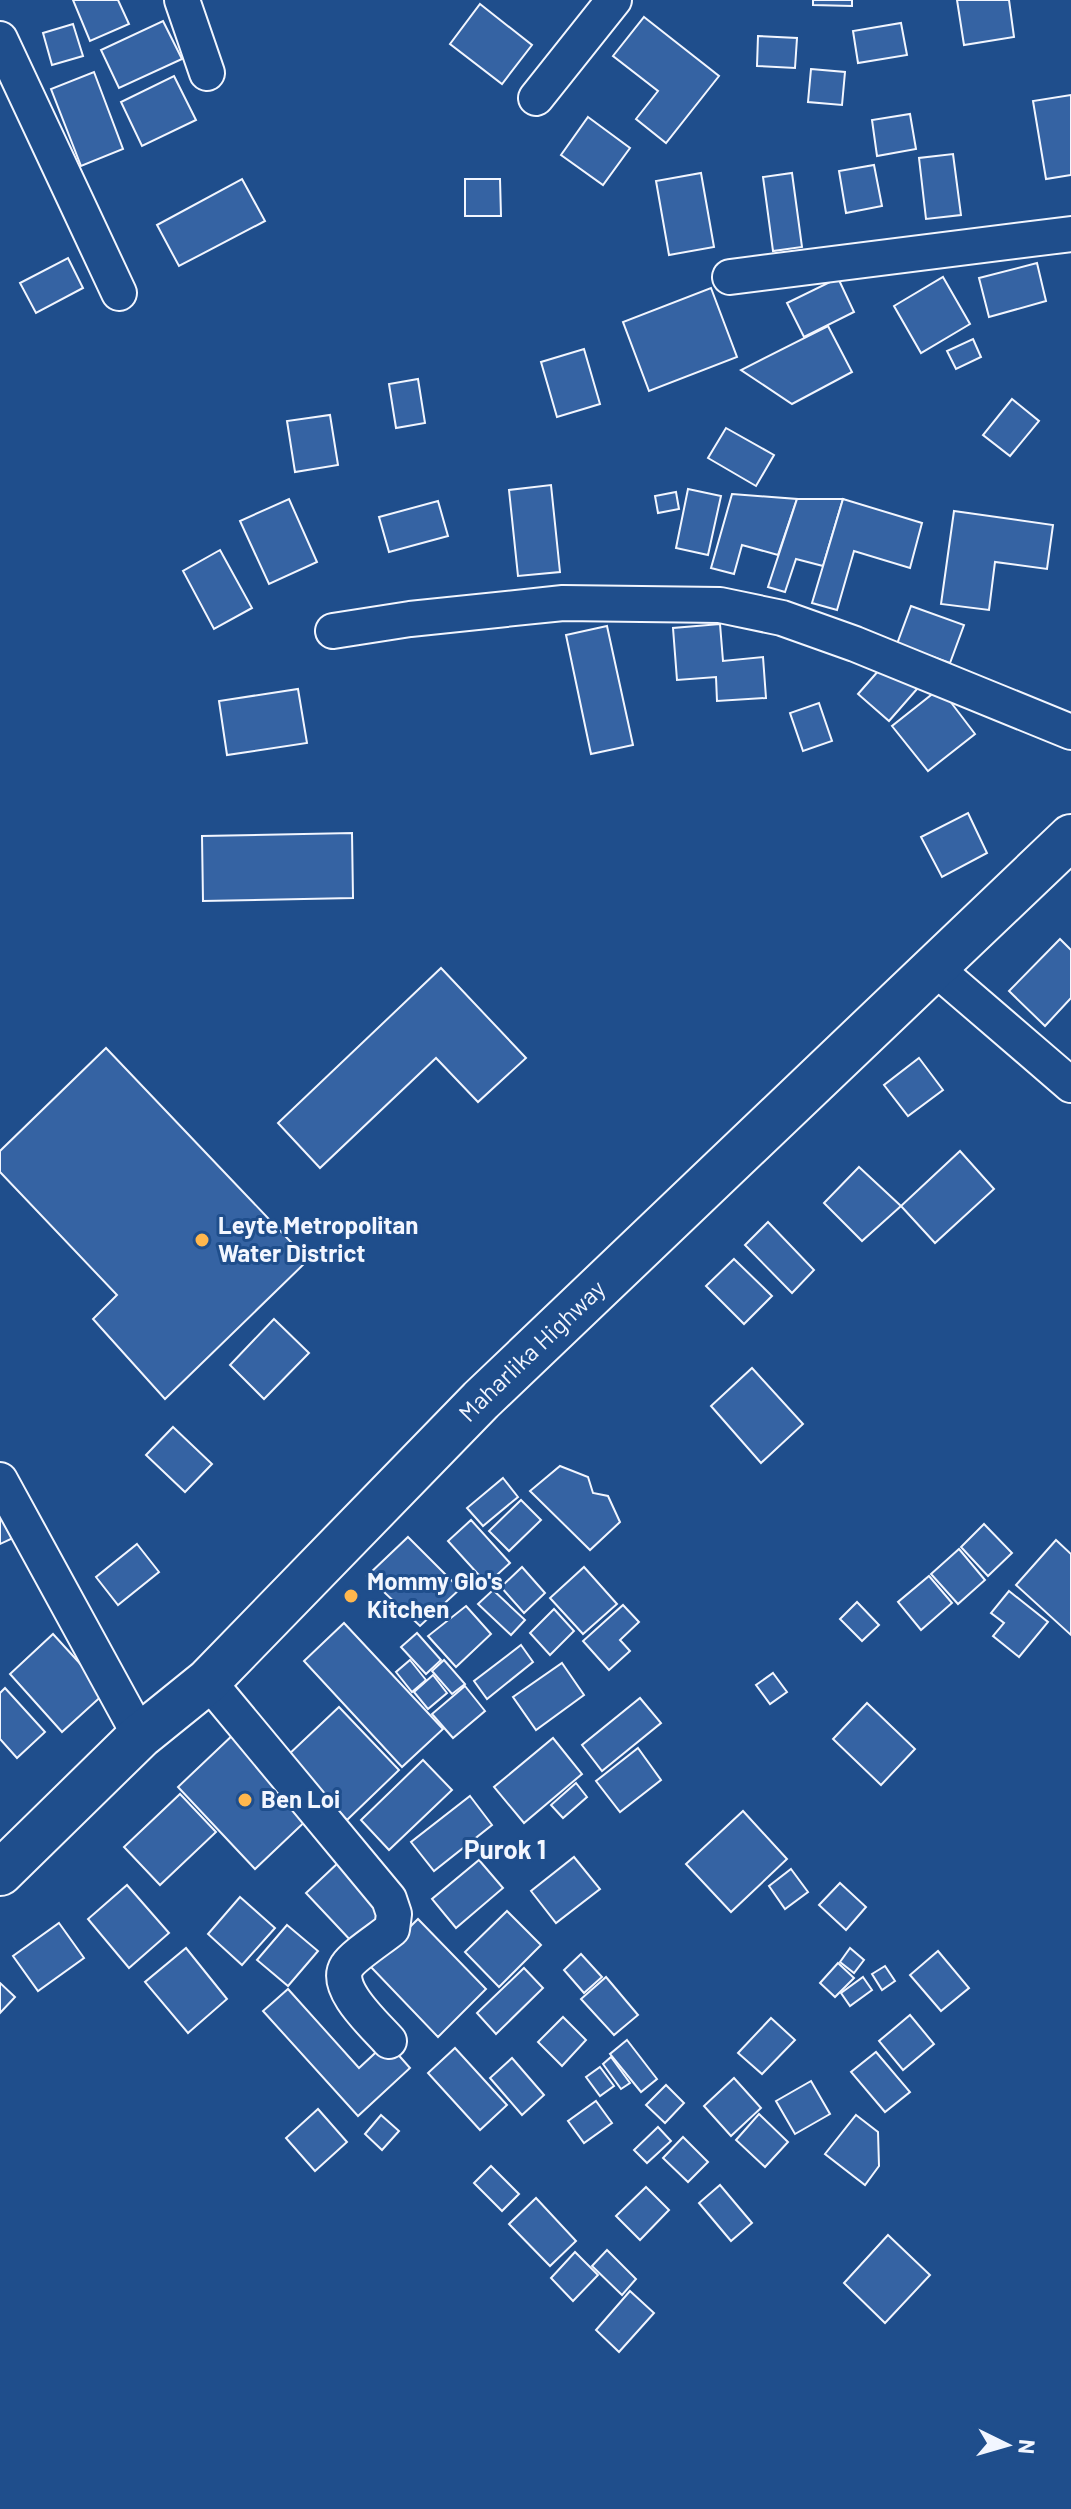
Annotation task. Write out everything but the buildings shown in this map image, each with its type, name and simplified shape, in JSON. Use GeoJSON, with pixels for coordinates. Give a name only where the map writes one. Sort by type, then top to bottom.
{"type":"FeatureCollection","features":[{"type":"Feature","properties":{"kind":"main road","name":"Maharlika Highway"},"geometry":{"type":"LineString","coordinates":[[0,1873],[140,1736],[208,1681],[481,1400],[1071,837]]}},
{"type":"Feature","properties":{"kind":"street"},"geometry":{"type":"LineString","coordinates":[[182,0],[207,73]]}},
{"type":"Feature","properties":{"kind":"street"},"geometry":{"type":"LineString","coordinates":[[536,98],[614,0]]}},
{"type":"Feature","properties":{"kind":"street"},"geometry":{"type":"LineString","coordinates":[[0,39],[119,293]]}},
{"type":"Feature","properties":{"kind":"street"},"geometry":{"type":"LineString","coordinates":[[730,277],[1071,234]]}},
{"type":"Feature","properties":{"kind":"street"},"geometry":{"type":"LineString","coordinates":[[333,631],[410,619],[563,603],[720,605],[782,618],[826,633],[1071,732]]}},
{"type":"Feature","properties":{"kind":"street"},"geometry":{"type":"LineString","coordinates":[[935,968],[1071,1085]]}},
{"type":"Feature","properties":{"kind":"street"},"geometry":{"type":"LineString","coordinates":[[0,1480],[140,1736]]}},
{"type":"Feature","properties":{"kind":"street"},"geometry":{"type":"LineString","coordinates":[[208,1681],[389,1899],[394,1914],[392,1929],[347,1966],[343,1978],[347,1992],[389,2041]]}},
{"type":"Feature","properties":{"kind":"place","name":"Leyte Metropolitan Water District"},"geometry":{"type":"Point","coordinates":[202,1240]}},
{"type":"Feature","properties":{"kind":"place","name":"Mommy Glo's Kitchen"},"geometry":{"type":"Point","coordinates":[351,1596]}},
{"type":"Feature","properties":{"kind":"place","name":"Ben Loi"},"geometry":{"type":"Point","coordinates":[245,1800]}},
{"type":"Feature","properties":{"kind":"district","name":"Purok 1"},"geometry":{"type":"Point","coordinates":[505,1850]}}]}
